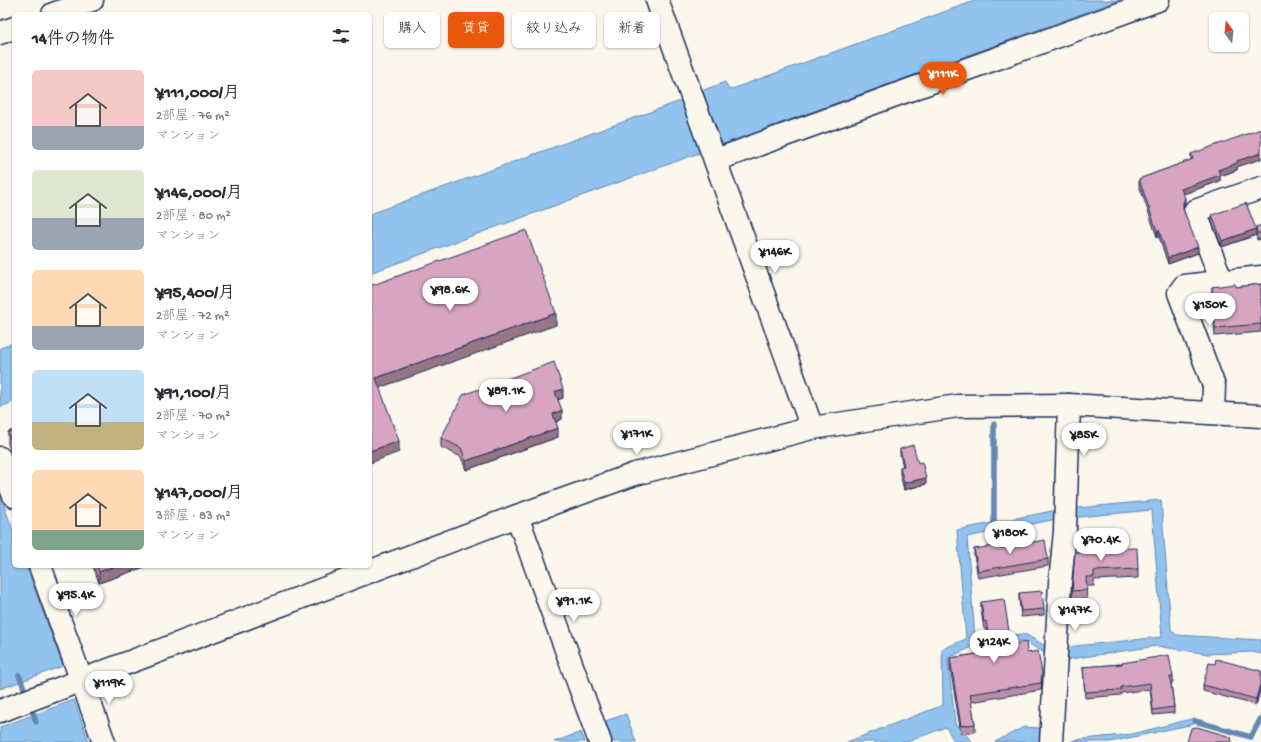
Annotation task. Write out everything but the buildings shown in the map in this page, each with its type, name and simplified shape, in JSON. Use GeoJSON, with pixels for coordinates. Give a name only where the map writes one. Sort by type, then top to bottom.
{"type":"FeatureCollection","features":[{"type":"Feature","properties":{"kind":"street"},"geometry":{"type":"LineString","coordinates":[[59,12],[92,0]]}},
{"type":"Feature","properties":{"kind":"street"},"geometry":{"type":"LineString","coordinates":[[657,0],[812,428]]}},
{"type":"Feature","properties":{"kind":"street"},"geometry":{"type":"LineString","coordinates":[[716,160],[1158,0]]}},
{"type":"Feature","properties":{"kind":"street"},"geometry":{"type":"LineString","coordinates":[[0,33],[12,29]]}},
{"type":"Feature","properties":{"kind":"street"},"geometry":{"type":"LineString","coordinates":[[1222,282],[1195,211],[1261,188]]}},
{"type":"Feature","properties":{"kind":"street"},"geometry":{"type":"LineString","coordinates":[[1213,413],[1214,386],[1179,293],[1184,286],[1261,277]]}},
{"type":"Feature","properties":{"kind":"street"},"geometry":{"type":"LineString","coordinates":[[1051,742],[1065,514],[1069,404]]}},
{"type":"Feature","properties":{"kind":"street"},"geometry":{"type":"LineString","coordinates":[[0,711],[81,679],[517,516],[635,474],[812,428],[958,406],[1069,404],[1261,416]]}},
{"type":"Feature","properties":{"kind":"street"},"geometry":{"type":"LineString","coordinates":[[0,458],[12,491]]}},
{"type":"Feature","properties":{"kind":"street"},"geometry":{"type":"LineString","coordinates":[[517,516],[600,742]]}},
{"type":"Feature","properties":{"kind":"street"},"geometry":{"type":"LineString","coordinates":[[41,568],[104,742]]}},
{"type":"Feature","properties":{"kind":"water"},"geometry":{"type":"Polygon","coordinates":[[[977,0],[1120,0],[721,145],[701,91],[725,82],[729,90],[977,0]]]}},
{"type":"Feature","properties":{"kind":"water"},"geometry":{"type":"Polygon","coordinates":[[[683,100],[702,152],[372,272],[372,213],[683,100]]]}},
{"type":"Feature","properties":{"kind":"water"},"geometry":{"type":"Polygon","coordinates":[[[12,344],[12,403],[0,407],[0,348],[12,344]]]}},
{"type":"Feature","properties":{"kind":"water"},"geometry":{"type":"Polygon","coordinates":[[[0,495],[12,528],[12,568],[27,568],[63,666],[0,689],[0,495]]]}},
{"type":"Feature","properties":{"kind":"water"},"geometry":{"type":"Polygon","coordinates":[[[1161,500],[1171,629],[1176,635],[1261,640],[1261,654],[1252,652],[1208,654],[1156,646],[1064,660],[1066,647],[1162,637],[1152,510],[1057,519],[967,537],[975,638],[1025,634],[1047,647],[1046,654],[1024,641],[972,647],[948,658],[955,724],[973,742],[954,741],[946,727],[907,742],[847,742],[943,705],[942,649],[966,639],[957,530],[1057,510],[1161,500]]]}},
{"type":"Feature","properties":{"kind":"water"},"geometry":{"type":"Polygon","coordinates":[[[74,700],[89,742],[0,742],[0,727],[74,700]]]}},
{"type":"Feature","properties":{"kind":"water"},"geometry":{"type":"Polygon","coordinates":[[[626,714],[636,742],[613,742],[605,721],[626,714]]]}},
{"type":"Feature","properties":{"kind":"water"},"geometry":{"type":"Polygon","coordinates":[[[1195,718],[1194,724],[1110,742],[1071,742],[1074,740],[1132,734],[1195,718]]]}},
{"type":"Feature","properties":{"kind":"water"},"geometry":{"type":"Polygon","coordinates":[[[1024,727],[1039,728],[1044,738],[1040,742],[995,742],[1024,727]]]}},
{"type":"Feature","properties":{"kind":"water"},"geometry":{"type":"Polygon","coordinates":[[[581,732],[585,742],[554,742],[581,732]]]}},
{"type":"Feature","properties":{"kind":"waterway"},"geometry":{"type":"LineString","coordinates":[[994,424],[994,523]]}},
{"type":"Feature","properties":{"kind":"waterway"},"geometry":{"type":"LineString","coordinates":[[19,675],[27,696]]}},
{"type":"Feature","properties":{"kind":"waterway"},"geometry":{"type":"LineString","coordinates":[[30,704],[36,722]]}},
{"type":"Feature","properties":{"kind":"waterway"},"geometry":{"type":"LineString","coordinates":[[1195,721],[1251,737],[1261,718]]}}]}
